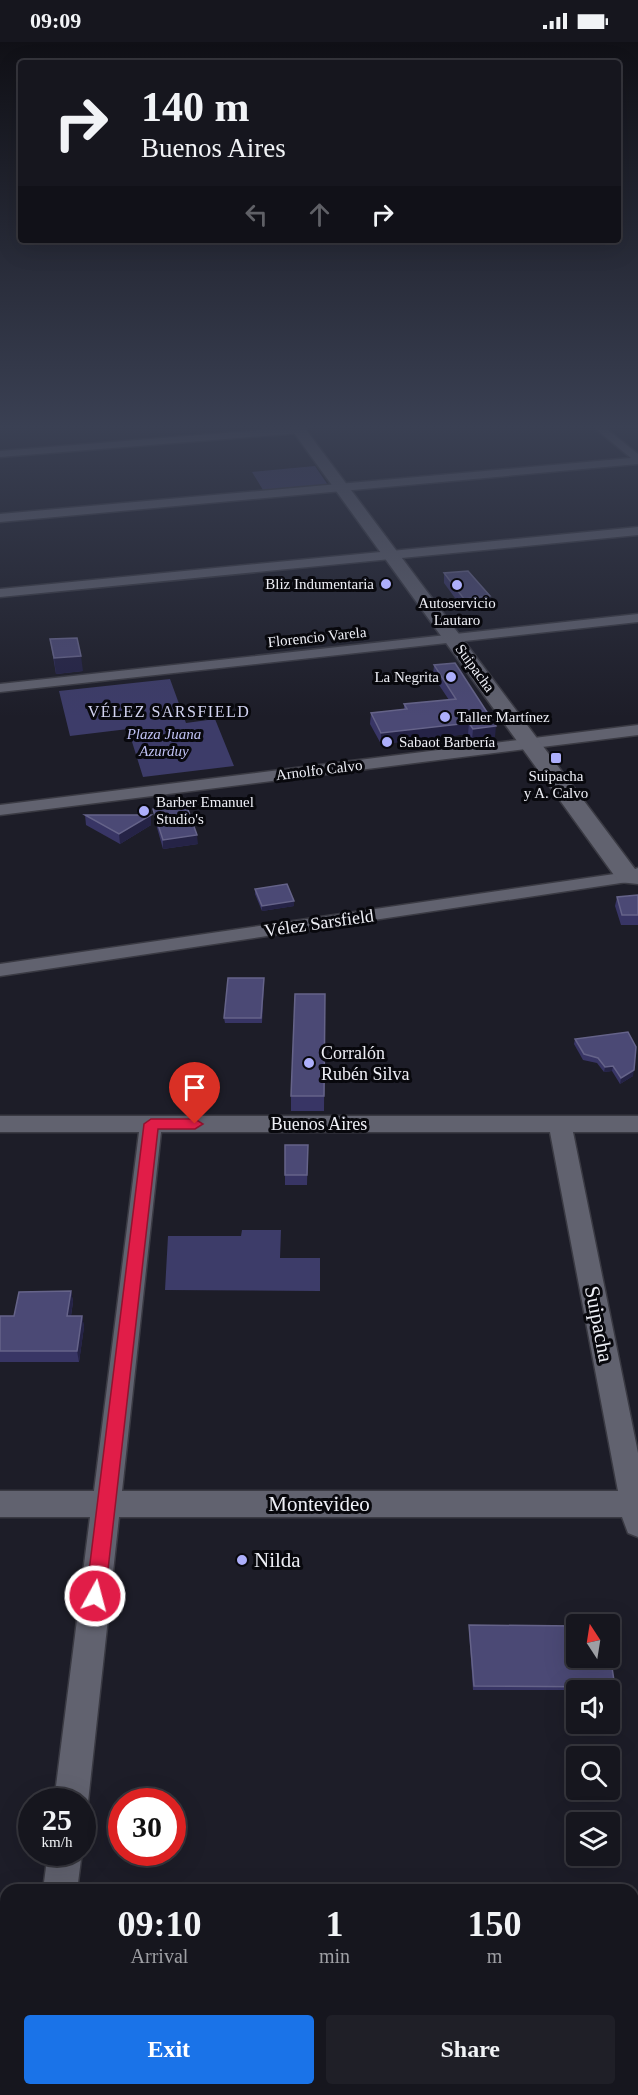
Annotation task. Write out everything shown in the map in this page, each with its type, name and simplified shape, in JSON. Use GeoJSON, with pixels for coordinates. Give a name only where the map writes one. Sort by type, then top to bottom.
{"type":"FeatureCollection","features":[{"type":"Feature","properties":{"kind":"main road","name":"Suipacha"},"geometry":{"type":"LineString","coordinates":[[370,526],[530,744],[633,877]]}},
{"type":"Feature","properties":{"kind":"street"},"geometry":{"type":"LineString","coordinates":[[0,593],[638,531]]}},
{"type":"Feature","properties":{"kind":"street","name":"Florencio Varela"},"geometry":{"type":"LineString","coordinates":[[0,688],[638,618]]}},
{"type":"Feature","properties":{"kind":"street","name":"Arnolfo Calvo"},"geometry":{"type":"LineString","coordinates":[[0,810],[638,730]]}},
{"type":"Feature","properties":{"kind":"street","name":"Vélez Sarsfield"},"geometry":{"type":"LineString","coordinates":[[0,970],[633,877]]}},
{"type":"Feature","properties":{"kind":"street","name":"Buenos Aires"},"geometry":{"type":"LineString","coordinates":[[0,1124],[638,1124]]}},
{"type":"Feature","properties":{"kind":"street"},"geometry":{"type":"LineString","coordinates":[[73,1788],[151,1124]]}},
{"type":"Feature","properties":{"kind":"street","name":"Suipacha"},"geometry":{"type":"LineString","coordinates":[[560,1124],[637,1511]]}},
{"type":"Feature","properties":{"kind":"street","name":"Montevideo"},"geometry":{"type":"LineString","coordinates":[[0,1504],[637,1511]]}},
{"type":"Feature","properties":{"kind":"street"},"geometry":{"type":"LineString","coordinates":[[61,1884],[63,1866]]}},
{"type":"Feature","properties":{"kind":"green space","name":"Plaza Juana Azurduy"},"geometry":{"type":"Polygon","coordinates":[[[170,679],[186,723],[215,719],[234,766],[143,777],[128,729],[70,736],[59,691],[170,679]]]}},
{"type":"Feature","properties":{"kind":"green space"},"geometry":{"type":"Polygon","coordinates":[[[242,1230],[281,1230],[280,1258],[320,1258],[320,1291],[165,1290],[168,1236],[241,1236],[242,1230]]]}},
{"type":"Feature","properties":{"kind":"building"},"geometry":{"type":"Polygon","coordinates":[[[468,571],[490,596],[464,599],[444,573],[468,571]]]}},
{"type":"Feature","properties":{"kind":"building"},"geometry":{"type":"Polygon","coordinates":[[[77,638],[81,656],[54,658],[50,639],[77,638]]]}},
{"type":"Feature","properties":{"kind":"building"},"geometry":{"type":"Polygon","coordinates":[[[455,663],[496,726],[473,729],[469,723],[381,733],[371,713],[407,709],[404,704],[456,699],[434,665],[455,663]]]}},
{"type":"Feature","properties":{"kind":"building"},"geometry":{"type":"Polygon","coordinates":[[[186,804],[197,835],[163,840],[153,809],[186,804]]]}},
{"type":"Feature","properties":{"kind":"building"},"geometry":{"type":"Polygon","coordinates":[[[85,815],[151,815],[119,834],[85,815]]]}},
{"type":"Feature","properties":{"kind":"building"},"geometry":{"type":"Polygon","coordinates":[[[287,884],[294,901],[262,906],[255,889],[287,884]]]}},
{"type":"Feature","properties":{"kind":"building"},"geometry":{"type":"Polygon","coordinates":[[[638,895],[638,915],[622,915],[617,897],[638,895]]]}},
{"type":"Feature","properties":{"kind":"building"},"geometry":{"type":"Polygon","coordinates":[[[228,978],[264,978],[261,1018],[224,1018],[228,978]]]}},
{"type":"Feature","properties":{"kind":"building"},"geometry":{"type":"Polygon","coordinates":[[[295,994],[325,994],[324,1096],[291,1096],[295,994]]]}},
{"type":"Feature","properties":{"kind":"building"},"geometry":{"type":"Polygon","coordinates":[[[628,1032],[636,1047],[634,1070],[621,1078],[613,1066],[605,1067],[598,1058],[584,1054],[575,1039],[628,1032]]]}},
{"type":"Feature","properties":{"kind":"building"},"geometry":{"type":"Polygon","coordinates":[[[285,1145],[308,1145],[307,1175],[285,1175],[285,1145]]]}},
{"type":"Feature","properties":{"kind":"building"},"geometry":{"type":"Polygon","coordinates":[[[71,1291],[67,1316],[82,1316],[77,1351],[0,1351],[0,1316],[14,1316],[19,1292],[71,1291]]]}},
{"type":"Feature","properties":{"kind":"building"},"geometry":{"type":"Polygon","coordinates":[[[469,1625],[566,1626],[566,1668],[612,1668],[614,1680],[566,1680],[566,1687],[474,1686],[469,1625]]]}},
{"type":"Feature","properties":{"kind":"place","name":"Bliz Indumentaria"},"geometry":{"type":"Point","coordinates":[386,584]}},
{"type":"Feature","properties":{"kind":"place","name":"Autoservicio Lautaro"},"geometry":{"type":"Point","coordinates":[457,585]}},
{"type":"Feature","properties":{"kind":"place","name":"La Negrita"},"geometry":{"type":"Point","coordinates":[451,677]}},
{"type":"Feature","properties":{"kind":"place","name":"Taller Martínez"},"geometry":{"type":"Point","coordinates":[445,717]}},
{"type":"Feature","properties":{"kind":"place","name":"Sabaot Barbería"},"geometry":{"type":"Point","coordinates":[387,742]}},
{"type":"Feature","properties":{"kind":"place","name":"Suipacha y A. Calvo"},"geometry":{"type":"Point","coordinates":[556,758]}},
{"type":"Feature","properties":{"kind":"place","name":"Barber Emanuel Studio's"},"geometry":{"type":"Point","coordinates":[144,811]}},
{"type":"Feature","properties":{"kind":"place","name":"Corralón Rubén Silva"},"geometry":{"type":"Point","coordinates":[309,1063]}},
{"type":"Feature","properties":{"kind":"place","name":"Nilda"},"geometry":{"type":"Point","coordinates":[242,1560]}},
{"type":"Feature","properties":{"kind":"district","name":"VÉLEZ SARSFIELD"},"geometry":{"type":"Point","coordinates":[169,711]}},
{"type":"Feature","properties":{"kind":"route"},"geometry":{"type":"LineString","coordinates":[[95,1596],[151,1124],[195,1124]]}}]}
